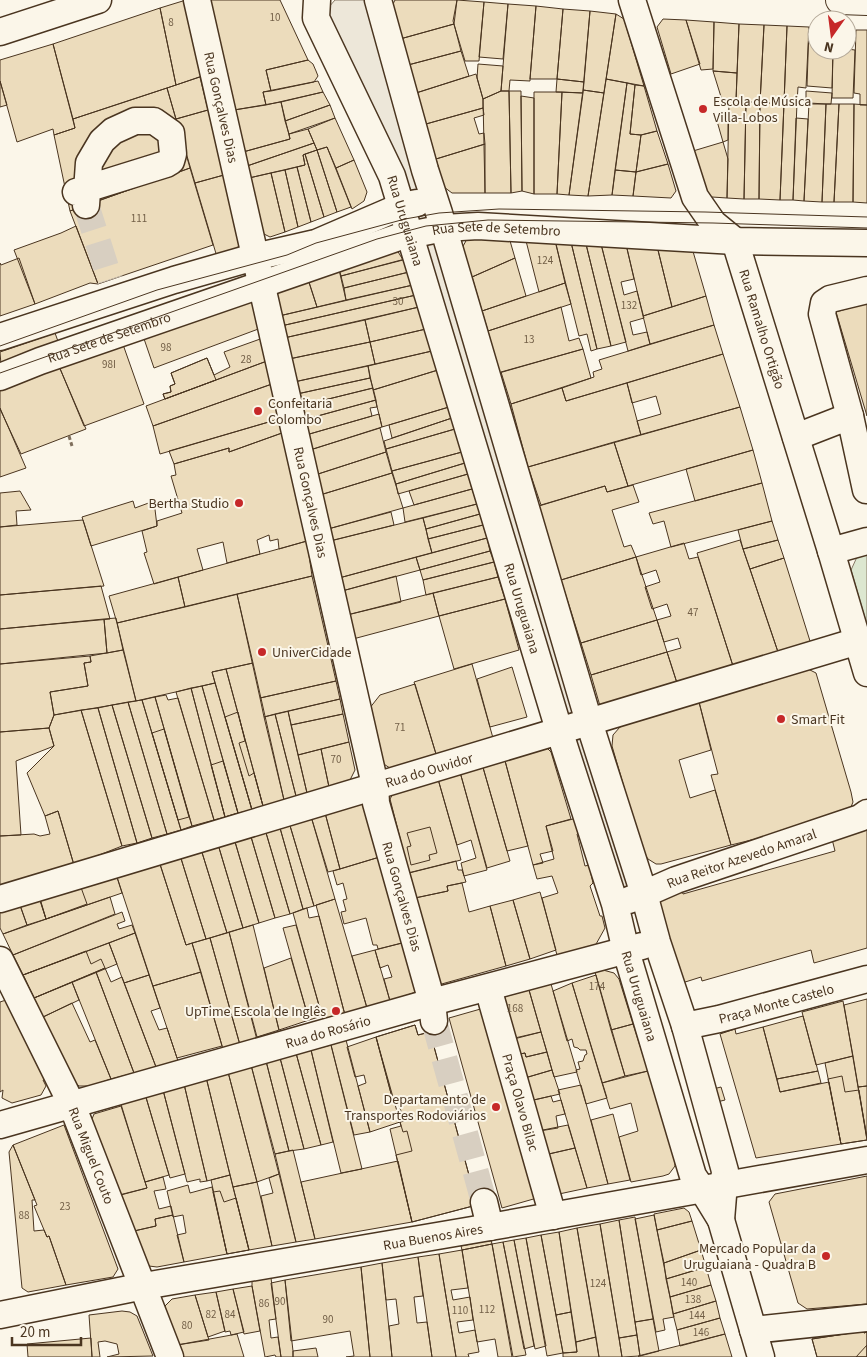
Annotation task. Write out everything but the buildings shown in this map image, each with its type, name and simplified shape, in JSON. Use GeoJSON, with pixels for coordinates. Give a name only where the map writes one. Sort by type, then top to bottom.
{"type":"FeatureCollection","features":[{"type":"Feature","properties":{"kind":"main road"},"geometry":{"type":"LineString","coordinates":[[840,0],[867,2]]}},
{"type":"Feature","properties":{"kind":"street"},"geometry":{"type":"LineString","coordinates":[[0,32],[98,0]]}},
{"type":"Feature","properties":{"kind":"street","name":"Rua Gonçalves Dias"},"geometry":{"type":"LineString","coordinates":[[197,0],[375,785],[376,803],[433,1011]]}},
{"type":"Feature","properties":{"kind":"street","name":"Rua Uruguaiana"},"geometry":{"type":"LineString","coordinates":[[317,0],[316,18],[392,176],[402,206],[559,730],[615,904],[626,951],[692,1176],[714,1187]]}},
{"type":"Feature","properties":{"kind":"street","name":"Rua Uruguaiana"},"geometry":{"type":"LineString","coordinates":[[378,0],[425,170],[445,232],[589,722],[685,1026],[725,1171],[714,1187],[721,1220],[761,1357]]}},
{"type":"Feature","properties":{"kind":"street"},"geometry":{"type":"LineString","coordinates":[[632,0],[695,196],[713,223],[735,241]]}},
{"type":"Feature","properties":{"kind":"street"},"geometry":{"type":"LineString","coordinates":[[0,337],[114,289],[316,243],[402,206],[434,199]]}},
{"type":"Feature","properties":{"kind":"street","name":"Rua Sete de Setembro"},"geometry":{"type":"LineString","coordinates":[[0,377],[40,361],[262,284],[412,239],[478,226],[735,241],[867,243]]}},
{"type":"Feature","properties":{"kind":"street","name":"Rua Ramalho Ortigão"},"geometry":{"type":"LineString","coordinates":[[735,241],[867,673]]}},
{"type":"Feature","properties":{"kind":"street"},"geometry":{"type":"LineString","coordinates":[[866,490],[850,416],[822,314],[824,303],[830,299],[867,290]]}},
{"type":"Feature","properties":{"kind":"street"},"geometry":{"type":"LineString","coordinates":[[796,437],[850,416]]}},
{"type":"Feature","properties":{"kind":"street"},"geometry":{"type":"LineString","coordinates":[[831,551],[867,540]]}},
{"type":"Feature","properties":{"kind":"street","name":"Rua do Ouvidor"},"geometry":{"type":"LineString","coordinates":[[0,899],[858,641]]}},
{"type":"Feature","properties":{"kind":"street","name":"Rua Reitor Azevedo Amaral"},"geometry":{"type":"LineString","coordinates":[[615,904],[676,880],[860,818],[867,812]]}},
{"type":"Feature","properties":{"kind":"street","name":"Rua do Rosário"},"geometry":{"type":"LineString","coordinates":[[0,1125],[433,1011],[488,988],[657,942]]}},
{"type":"Feature","properties":{"kind":"street","name":"Rua Miguel Couto"},"geometry":{"type":"LineString","coordinates":[[0,960],[72,1105],[144,1286],[170,1357]]}},
{"type":"Feature","properties":{"kind":"street","name":"Praça Monte Castelo"},"geometry":{"type":"LineString","coordinates":[[685,1026],[867,979]]}},
{"type":"Feature","properties":{"kind":"street","name":"Praça Olavo Bilac"},"geometry":{"type":"LineString","coordinates":[[488,988],[553,1216]]}},
{"type":"Feature","properties":{"kind":"street","name":"Rua Buenos Aires"},"geometry":{"type":"LineString","coordinates":[[0,1315],[144,1286],[867,1160]]}},
{"type":"Feature","properties":{"kind":"street"},"geometry":{"type":"LineString","coordinates":[[484,1202],[490,1227]]}},
{"type":"Feature","properties":{"kind":"street"},"geometry":{"type":"LineString","coordinates":[[753,1330],[867,1318]]}},
{"type":"Feature","properties":{"kind":"path"},"geometry":{"type":"LineString","coordinates":[[68,436],[72,446]]}},
{"type":"Feature","properties":{"kind":"green space"},"geometry":{"type":"Polygon","coordinates":[[[867,552],[867,625],[851,570],[857,557],[867,552]]]}},
{"type":"Feature","properties":{"kind":"shaded area"},"geometry":{"type":"Polygon","coordinates":[[[335,0],[364,0],[367,2],[423,192],[412,192],[334,38],[328,8],[335,0]]]}},
{"type":"Feature","properties":{"kind":"shaded area"},"geometry":{"type":"Polygon","coordinates":[[[434,236],[636,887],[623,897],[423,243],[434,236]]]}},
{"type":"Feature","properties":{"kind":"tunnel"},"geometry":{"type":"LineString","coordinates":[[86,205],[110,280]]}},
{"type":"Feature","properties":{"kind":"tunnel"},"geometry":{"type":"LineString","coordinates":[[434,1021],[484,1202]]}},
{"type":"Feature","properties":{"kind":"tram line"},"geometry":{"type":"LineString","coordinates":[[0,346],[157,290],[287,255],[316,243],[405,219],[439,213],[499,209],[867,217]]}},
{"type":"Feature","properties":{"kind":"tram line"},"geometry":{"type":"LineString","coordinates":[[0,373],[377,239],[426,226],[488,220],[713,223],[867,228]]}},
{"type":"Feature","properties":{"kind":"place","name":"Escola de Música Villa-Lobos"},"geometry":{"type":"Point","coordinates":[703,109]}},
{"type":"Feature","properties":{"kind":"place","name":"Confeitaria Colombo"},"geometry":{"type":"Point","coordinates":[258,411]}},
{"type":"Feature","properties":{"kind":"place","name":"Bertha Studio"},"geometry":{"type":"Point","coordinates":[239,503]}},
{"type":"Feature","properties":{"kind":"place","name":"UniverCidade"},"geometry":{"type":"Point","coordinates":[262,652]}},
{"type":"Feature","properties":{"kind":"place","name":"Smart Fit"},"geometry":{"type":"Point","coordinates":[781,719]}},
{"type":"Feature","properties":{"kind":"place","name":"UpTime Escola de Inglês"},"geometry":{"type":"Point","coordinates":[336,1011]}},
{"type":"Feature","properties":{"kind":"place","name":"Departamento de Transportes Rodoviários"},"geometry":{"type":"Point","coordinates":[496,1107]}},
{"type":"Feature","properties":{"kind":"place","name":"Mercado Popular da Uruguaiana - Quadra B"},"geometry":{"type":"Point","coordinates":[826,1256]}}]}
